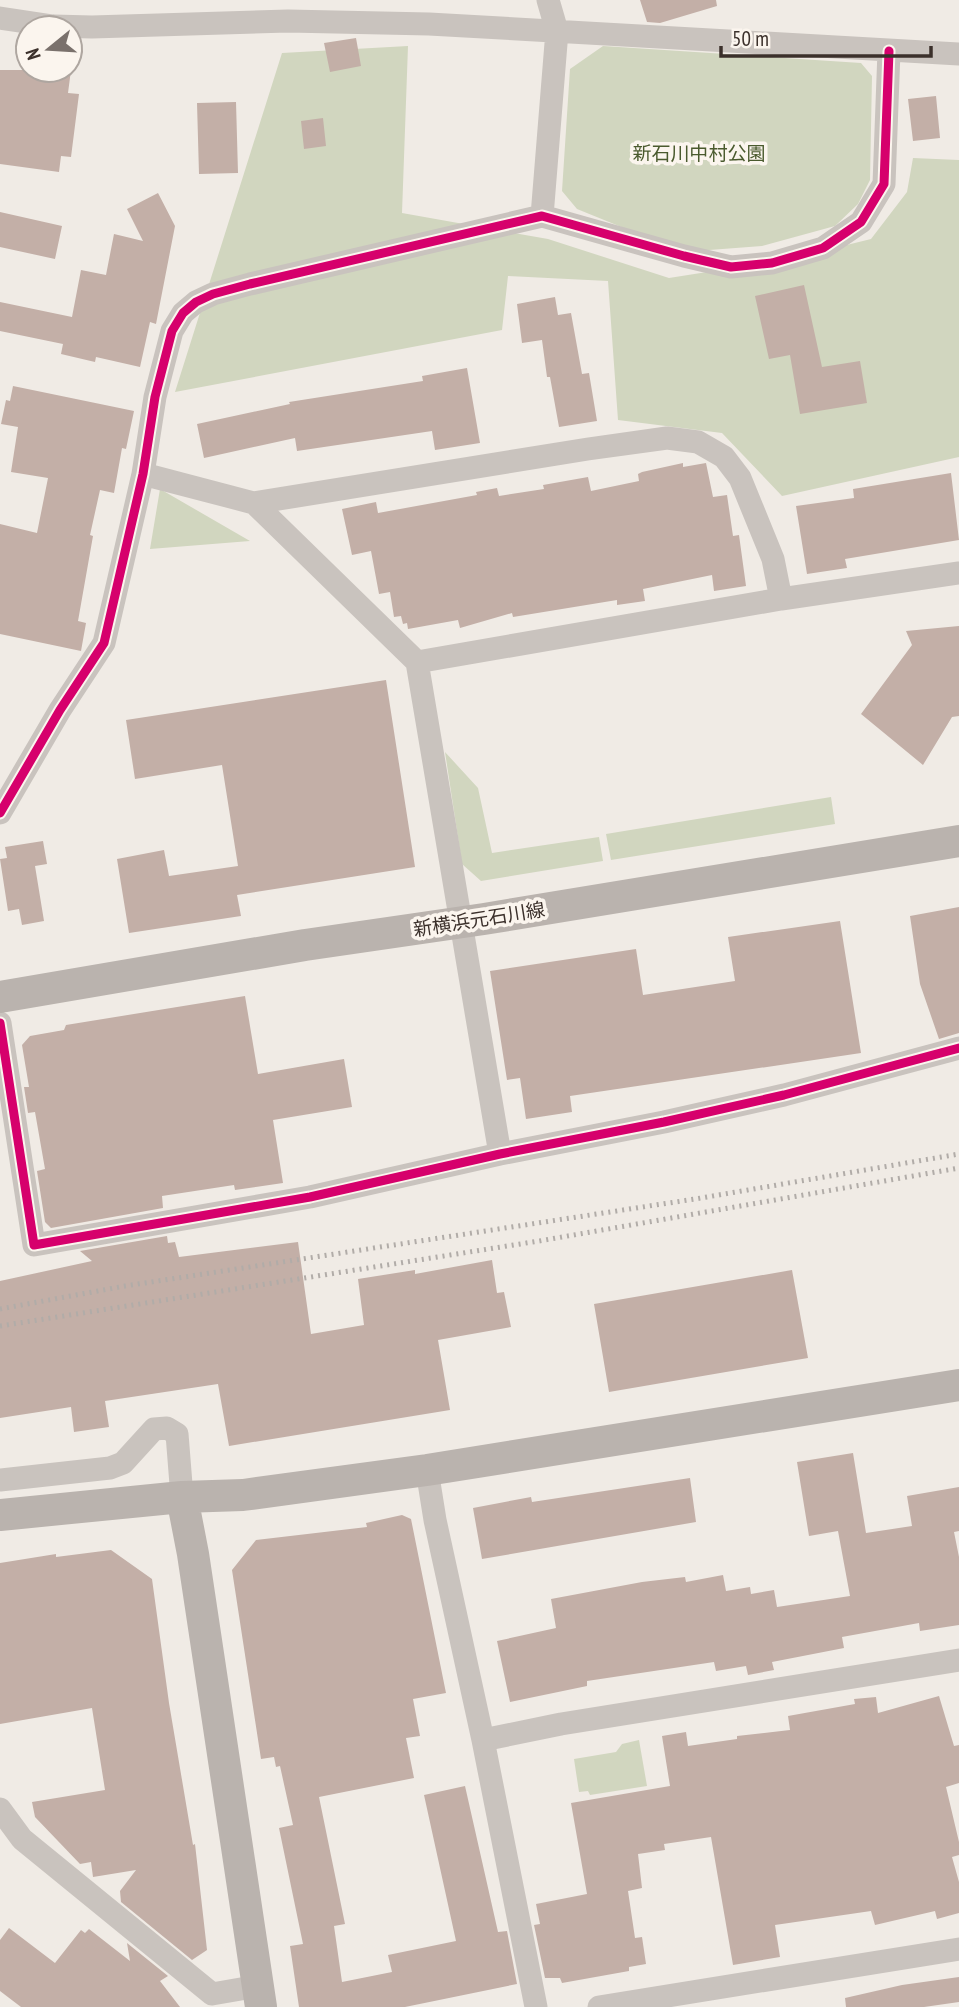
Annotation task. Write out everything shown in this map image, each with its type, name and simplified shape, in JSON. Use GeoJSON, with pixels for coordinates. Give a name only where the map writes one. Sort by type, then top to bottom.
{"type":"FeatureCollection","features":[{"type":"Feature","properties":{"kind":"street"},"geometry":{"type":"LineString","coordinates":[[542,216],[557,31],[548,0]]}},
{"type":"Feature","properties":{"kind":"street"},"geometry":{"type":"LineString","coordinates":[[0,18],[53,26],[92,27],[288,21],[429,24],[959,54]]}},
{"type":"Feature","properties":{"kind":"street"},"geometry":{"type":"LineString","coordinates":[[0,813],[60,710],[104,643],[144,474],[155,397],[172,331],[184,313],[196,302],[213,294],[250,284],[542,216],[731,267],[772,263],[824,248],[861,222],[884,184],[889,51]]}},
{"type":"Feature","properties":{"kind":"street"},"geometry":{"type":"LineString","coordinates":[[144,474],[254,503],[601,447],[667,438],[698,442],[724,457],[740,478],[773,559],[781,599]]}},
{"type":"Feature","properties":{"kind":"street"},"geometry":{"type":"LineString","coordinates":[[254,503],[416,662],[500,1154]]}},
{"type":"Feature","properties":{"kind":"street"},"geometry":{"type":"LineString","coordinates":[[416,662],[781,599],[959,573]]}},
{"type":"Feature","properties":{"kind":"street","name":"新横浜元石川線"},"geometry":{"type":"LineString","coordinates":[[0,997],[305,945],[460,923],[959,841]]}},
{"type":"Feature","properties":{"kind":"street"},"geometry":{"type":"LineString","coordinates":[[0,1023],[34,1245],[310,1197],[500,1154],[664,1122],[784,1095],[959,1048]]}},
{"type":"Feature","properties":{"kind":"street"},"geometry":{"type":"LineString","coordinates":[[0,1515],[182,1497],[243,1495],[427,1470],[959,1385]]}},
{"type":"Feature","properties":{"kind":"street"},"geometry":{"type":"LineString","coordinates":[[0,1480],[110,1468],[123,1463],[154,1429],[167,1428],[177,1434],[182,1497],[195,1565],[259,1997],[212,1994],[22,1839],[0,1809]]}},
{"type":"Feature","properties":{"kind":"street"},"geometry":{"type":"LineString","coordinates":[[427,1470],[435,1520],[483,1740],[536,2007]]}},
{"type":"Feature","properties":{"kind":"street"},"geometry":{"type":"LineString","coordinates":[[483,1740],[561,1724],[959,1660]]}},
{"type":"Feature","properties":{"kind":"street"},"geometry":{"type":"LineString","coordinates":[[599,2007],[959,1949]]}},
{"type":"Feature","properties":{"kind":"green space"},"geometry":{"type":"Polygon","coordinates":[[[408,46],[402,213],[548,239],[669,278],[790,259],[871,239],[907,192],[913,158],[959,160],[959,457],[782,496],[722,433],[618,420],[608,281],[508,276],[502,330],[175,392],[282,53],[408,46]]]}},
{"type":"Feature","properties":{"kind":"green space","name":"新石川中村公園"},"geometry":{"type":"Polygon","coordinates":[[[603,46],[861,63],[872,76],[870,180],[858,204],[835,226],[762,246],[683,252],[577,209],[562,191],[570,69],[603,46]]]}},
{"type":"Feature","properties":{"kind":"green space"},"geometry":{"type":"Polygon","coordinates":[[[160,489],[250,541],[150,549],[160,489]]]}},
{"type":"Feature","properties":{"kind":"green space"},"geometry":{"type":"Polygon","coordinates":[[[445,752],[478,788],[492,853],[599,837],[603,861],[481,881],[462,864],[445,752]]]}},
{"type":"Feature","properties":{"kind":"green space"},"geometry":{"type":"Polygon","coordinates":[[[831,797],[835,824],[611,860],[606,834],[831,797]]]}},
{"type":"Feature","properties":{"kind":"green space"},"geometry":{"type":"Polygon","coordinates":[[[639,1740],[647,1786],[590,1795],[588,1791],[579,1792],[574,1759],[616,1752],[622,1744],[639,1740]]]}},
{"type":"Feature","properties":{"kind":"building"},"geometry":{"type":"Polygon","coordinates":[[[640,0],[716,0],[717,6],[660,23],[647,22],[640,0]]]}},
{"type":"Feature","properties":{"kind":"building"},"geometry":{"type":"Polygon","coordinates":[[[356,38],[361,66],[330,72],[324,43],[356,38]]]}},
{"type":"Feature","properties":{"kind":"building"},"geometry":{"type":"Polygon","coordinates":[[[0,70],[14,70],[14,84],[69,84],[68,93],[79,94],[71,157],[61,156],[59,172],[0,164],[0,70]]]}},
{"type":"Feature","properties":{"kind":"building"},"geometry":{"type":"Polygon","coordinates":[[[936,96],[940,138],[913,141],[908,99],[936,96]]]}},
{"type":"Feature","properties":{"kind":"building"},"geometry":{"type":"Polygon","coordinates":[[[236,102],[238,173],[199,174],[197,103],[236,102]]]}},
{"type":"Feature","properties":{"kind":"building"},"geometry":{"type":"Polygon","coordinates":[[[323,118],[326,146],[304,149],[301,121],[323,118]]]}},
{"type":"Feature","properties":{"kind":"building"},"geometry":{"type":"Polygon","coordinates":[[[158,193],[175,226],[156,324],[150,322],[140,367],[96,357],[95,362],[61,354],[63,344],[0,331],[0,302],[72,317],[81,270],[106,275],[114,234],[143,241],[127,209],[158,193]]]}},
{"type":"Feature","properties":{"kind":"building"},"geometry":{"type":"Polygon","coordinates":[[[0,212],[62,226],[55,259],[0,247],[0,212]]]}},
{"type":"Feature","properties":{"kind":"building"},"geometry":{"type":"Polygon","coordinates":[[[804,285],[822,367],[860,361],[867,403],[800,414],[790,355],[769,359],[755,296],[804,285]]]}},
{"type":"Feature","properties":{"kind":"building"},"geometry":{"type":"Polygon","coordinates":[[[555,297],[558,315],[571,313],[582,374],[589,373],[597,421],[559,427],[550,377],[547,377],[542,340],[522,343],[517,304],[555,297]]]}},
{"type":"Feature","properties":{"kind":"building"},"geometry":{"type":"Polygon","coordinates":[[[467,368],[480,443],[435,450],[432,431],[297,451],[295,438],[204,458],[197,424],[290,404],[289,402],[423,381],[422,376],[467,368]]]}},
{"type":"Feature","properties":{"kind":"building"},"geometry":{"type":"Polygon","coordinates":[[[13,386],[134,411],[126,449],[122,448],[114,493],[100,490],[90,535],[93,536],[78,621],[86,623],[81,651],[0,634],[0,524],[37,533],[48,478],[11,472],[18,427],[1,424],[6,400],[10,401],[13,386]]]}},
{"type":"Feature","properties":{"kind":"building"},"geometry":{"type":"Polygon","coordinates":[[[683,463],[683,467],[706,463],[713,497],[727,495],[733,536],[739,535],[746,586],[714,591],[712,575],[643,589],[645,601],[617,605],[617,600],[513,617],[512,613],[460,628],[458,620],[408,629],[401,616],[394,617],[390,592],[379,594],[371,551],[352,555],[342,509],[376,502],[378,513],[477,495],[476,492],[497,488],[499,496],[544,489],[543,485],[588,477],[591,491],[639,481],[638,474],[642,472],[683,463]]]}},
{"type":"Feature","properties":{"kind":"building"},"geometry":{"type":"Polygon","coordinates":[[[951,473],[959,540],[845,559],[847,568],[807,574],[796,506],[854,498],[853,489],[951,473]]]}},
{"type":"Feature","properties":{"kind":"building"},"geometry":{"type":"Polygon","coordinates":[[[959,626],[959,716],[952,717],[923,765],[861,714],[912,645],[906,631],[959,626]]]}},
{"type":"Feature","properties":{"kind":"building"},"geometry":{"type":"Polygon","coordinates":[[[386,680],[415,867],[237,895],[241,916],[129,933],[117,859],[164,850],[169,876],[238,866],[222,765],[135,779],[126,720],[386,680]]]}},
{"type":"Feature","properties":{"kind":"building"},"geometry":{"type":"Polygon","coordinates":[[[43,841],[47,864],[35,866],[44,921],[22,925],[19,909],[8,911],[0,859],[7,858],[5,847],[43,841]]]}},
{"type":"Feature","properties":{"kind":"building"},"geometry":{"type":"Polygon","coordinates":[[[959,907],[959,1033],[939,1039],[920,984],[910,916],[959,907]]]}},
{"type":"Feature","properties":{"kind":"building"},"geometry":{"type":"Polygon","coordinates":[[[840,921],[861,1053],[570,1096],[572,1112],[526,1119],[520,1078],[507,1080],[490,971],[636,949],[643,995],[735,981],[728,937],[840,921]]]}},
{"type":"Feature","properties":{"kind":"building"},"geometry":{"type":"Polygon","coordinates":[[[245,996],[258,1074],[344,1059],[352,1107],[273,1120],[283,1183],[235,1190],[234,1185],[162,1196],[163,1208],[51,1228],[45,1222],[37,1171],[45,1169],[35,1112],[28,1113],[24,1087],[29,1087],[22,1045],[30,1036],[64,1030],[66,1025],[245,996]]]}},
{"type":"Feature","properties":{"kind":"building"},"geometry":{"type":"Polygon","coordinates":[[[167,1236],[168,1243],[175,1242],[179,1257],[298,1242],[311,1334],[364,1325],[358,1279],[415,1270],[415,1274],[492,1260],[497,1293],[504,1292],[511,1327],[438,1340],[450,1410],[229,1446],[218,1384],[105,1401],[109,1427],[74,1432],[71,1407],[0,1418],[0,1281],[92,1261],[80,1251],[167,1236]]]}},
{"type":"Feature","properties":{"kind":"building"},"geometry":{"type":"Polygon","coordinates":[[[792,1270],[808,1358],[609,1392],[594,1304],[792,1270]]]}},
{"type":"Feature","properties":{"kind":"building"},"geometry":{"type":"Polygon","coordinates":[[[853,1453],[866,1533],[912,1526],[907,1496],[959,1487],[959,1531],[954,1532],[959,1557],[959,1625],[920,1631],[919,1623],[842,1637],[844,1648],[772,1662],[774,1670],[748,1675],[746,1666],[716,1671],[714,1662],[587,1681],[587,1686],[510,1702],[497,1641],[556,1628],[551,1599],[642,1582],[685,1577],[686,1582],[723,1575],[726,1591],[750,1587],[751,1594],[774,1590],[777,1607],[850,1596],[838,1531],[809,1536],[797,1462],[853,1453]]]}},
{"type":"Feature","properties":{"kind":"building"},"geometry":{"type":"Polygon","coordinates":[[[690,1478],[696,1522],[482,1559],[473,1508],[531,1497],[532,1502],[690,1478]]]}},
{"type":"Feature","properties":{"kind":"building"},"geometry":{"type":"Polygon","coordinates":[[[402,1515],[411,1519],[446,1693],[413,1699],[420,1736],[406,1738],[414,1778],[319,1797],[345,1924],[334,1926],[342,1982],[392,1972],[388,1955],[456,1941],[424,1795],[465,1786],[498,1932],[507,1931],[517,1984],[405,2007],[299,2007],[290,1946],[303,1944],[279,1828],[293,1825],[280,1766],[276,1767],[274,1757],[261,1759],[232,1570],[256,1540],[367,1527],[366,1523],[402,1515]]]}},
{"type":"Feature","properties":{"kind":"building"},"geometry":{"type":"Polygon","coordinates":[[[111,1550],[152,1579],[169,1703],[193,1845],[195,1844],[207,1950],[192,1960],[121,1902],[120,1891],[136,1870],[93,1877],[91,1862],[80,1864],[35,1817],[32,1802],[105,1790],[92,1708],[0,1724],[0,1563],[56,1554],[56,1557],[111,1550]]]}},
{"type":"Feature","properties":{"kind":"building"},"geometry":{"type":"Polygon","coordinates":[[[939,1696],[954,1746],[959,1745],[959,1783],[946,1787],[959,1842],[959,1855],[952,1857],[959,1882],[959,1913],[937,1919],[935,1911],[875,1925],[871,1911],[775,1925],[780,1957],[733,1965],[711,1837],[664,1844],[665,1850],[638,1854],[642,1888],[628,1891],[635,1938],[642,1937],[646,1964],[629,1967],[629,1971],[562,1983],[560,1978],[545,1978],[534,1925],[540,1924],[536,1904],[587,1894],[571,1803],[670,1786],[662,1736],[686,1732],[688,1746],[737,1739],[737,1736],[790,1730],[788,1716],[855,1704],[854,1699],[876,1697],[878,1713],[939,1696]]]}},
{"type":"Feature","properties":{"kind":"building"},"geometry":{"type":"Polygon","coordinates":[[[9,1928],[55,1963],[81,1930],[85,1933],[89,1929],[130,1961],[127,1943],[168,1976],[160,1981],[180,2007],[21,2007],[0,1991],[0,1940],[9,1928]]]}},
{"type":"Feature","properties":{"kind":"building"},"geometry":{"type":"Polygon","coordinates":[[[959,1977],[959,2002],[924,2007],[846,2007],[845,1998],[902,1985],[959,1977]]]}},
{"type":"Feature","properties":{"kind":"railway"},"geometry":{"type":"LineString","coordinates":[[0,1309],[125,1286],[695,1199],[959,1154]]}},
{"type":"Feature","properties":{"kind":"railway"},"geometry":{"type":"LineString","coordinates":[[0,1326],[539,1241],[959,1168]]}},
{"type":"Feature","properties":{"kind":"cycle path"},"geometry":{"type":"LineString","coordinates":[[0,813],[60,710],[104,643],[143,474],[155,397],[172,331],[183,313],[196,302],[213,294],[250,284],[542,216],[731,267],[772,263],[823,248],[861,222],[884,184],[889,51]]}},
{"type":"Feature","properties":{"kind":"cycle path"},"geometry":{"type":"LineString","coordinates":[[0,1023],[34,1245],[310,1197],[500,1154],[664,1122],[784,1095],[959,1048]]}}]}
